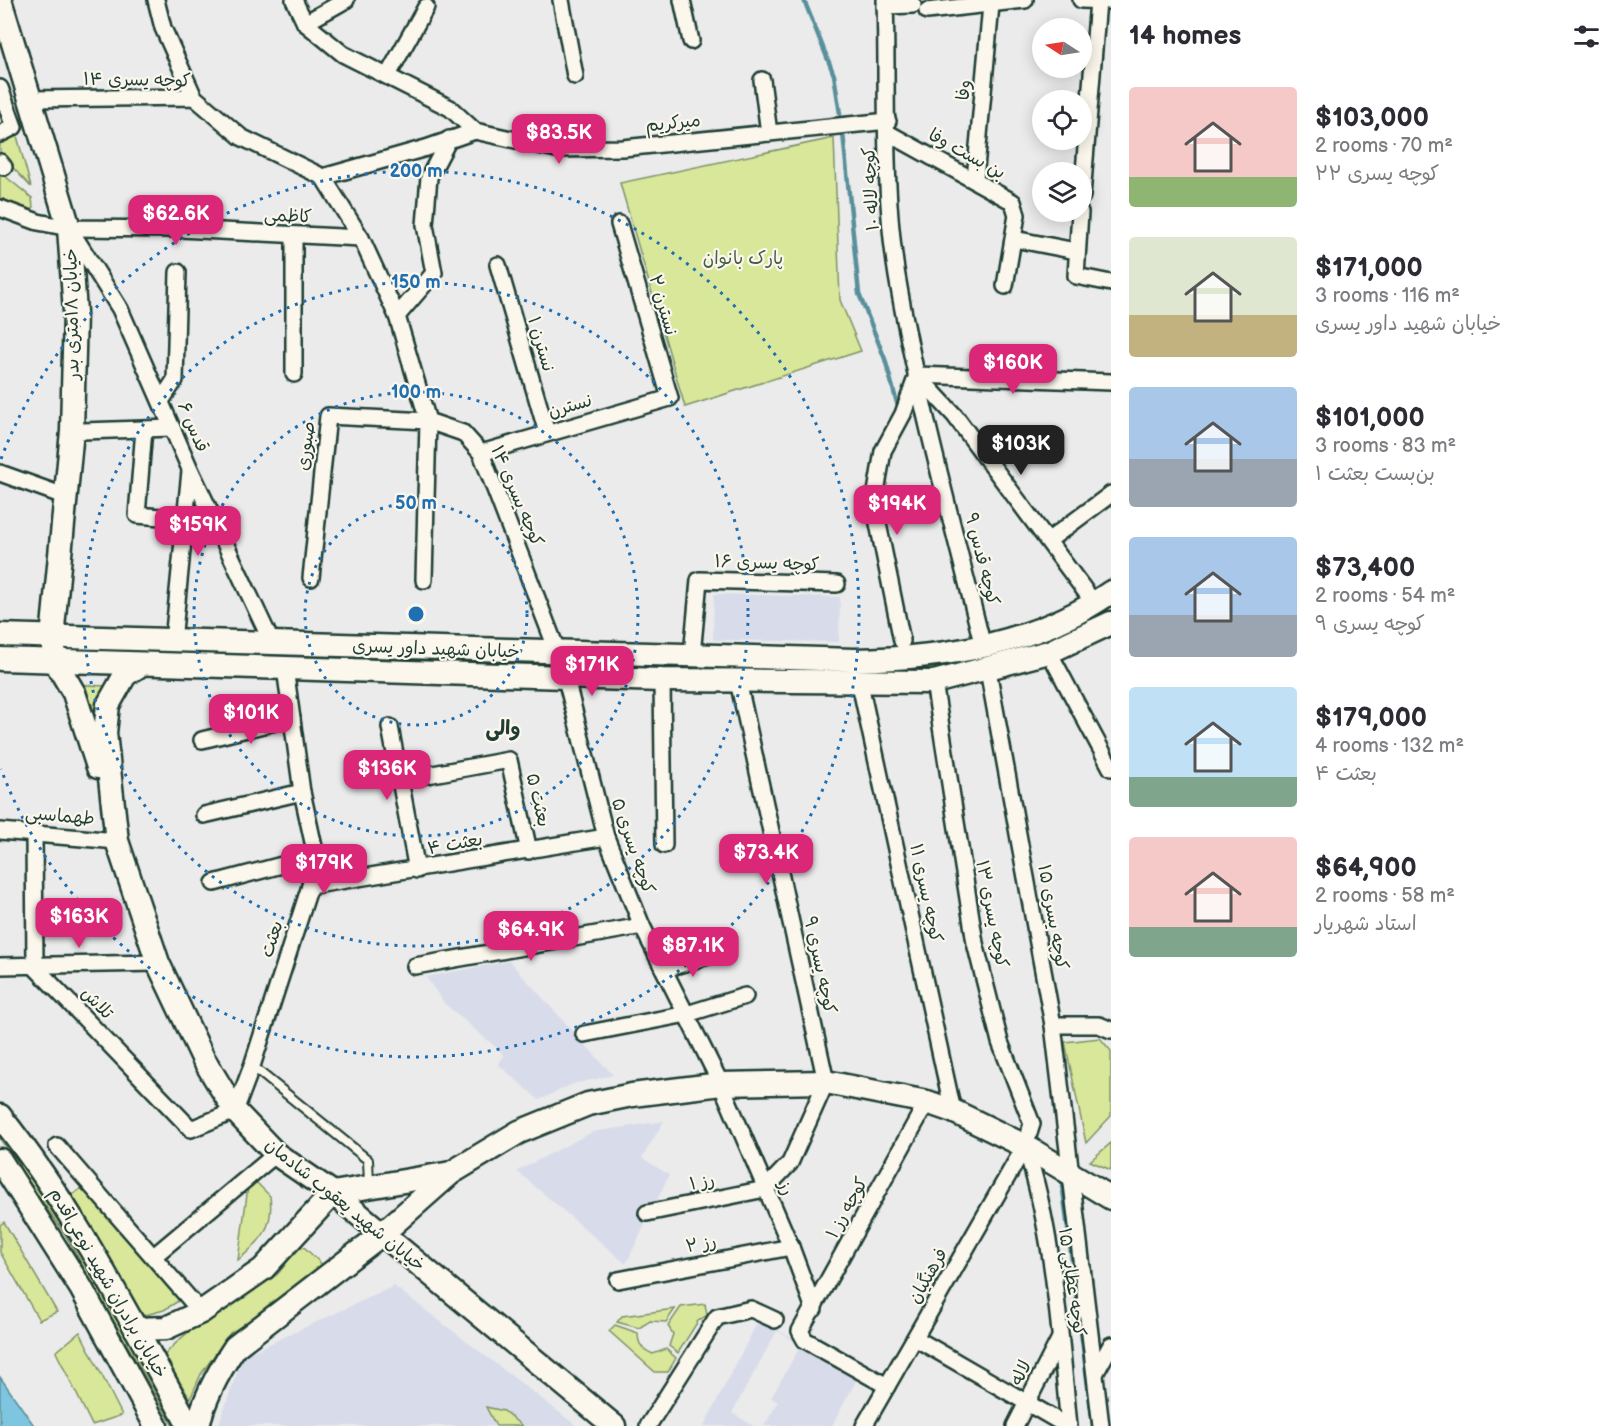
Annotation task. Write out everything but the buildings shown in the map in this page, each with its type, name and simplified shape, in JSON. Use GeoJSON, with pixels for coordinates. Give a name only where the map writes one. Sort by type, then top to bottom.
{"type":"FeatureCollection","features":[{"type":"Feature","properties":{"kind":"street","name":"خیابان ۱۸متری بدر"},"geometry":{"type":"LineString","coordinates":[[0,0],[55,188],[69,228],[75,312],[68,497],[52,638],[55,661]]}},
{"type":"Feature","properties":{"kind":"street"},"geometry":{"type":"LineString","coordinates":[[156,0],[163,28],[194,97]]}},
{"type":"Feature","properties":{"kind":"street"},"geometry":{"type":"LineString","coordinates":[[294,0],[305,23],[343,54],[450,108],[474,131],[426,148],[323,177],[361,238],[397,316],[429,420],[424,580]]}},
{"type":"Feature","properties":{"kind":"street"},"geometry":{"type":"LineString","coordinates":[[305,23],[346,0]]}},
{"type":"Feature","properties":{"kind":"street"},"geometry":{"type":"LineString","coordinates":[[561,0],[575,75]]}},
{"type":"Feature","properties":{"kind":"street"},"geometry":{"type":"LineString","coordinates":[[682,0],[691,41]]}},
{"type":"Feature","properties":{"kind":"street"},"geometry":{"type":"LineString","coordinates":[[885,3],[920,8],[991,5],[1024,0]]}},
{"type":"Feature","properties":{"kind":"street"},"geometry":{"type":"LineString","coordinates":[[1081,0],[1104,1],[1086,162]]}},
{"type":"Feature","properties":{"kind":"street","name":"کوچه لاله ۱۰"},"geometry":{"type":"LineString","coordinates":[[885,3],[890,212],[897,275],[917,375]]}},
{"type":"Feature","properties":{"kind":"street","name":"وفا"},"geometry":{"type":"LineString","coordinates":[[975,179],[991,5]]}},
{"type":"Feature","properties":{"kind":"street"},"geometry":{"type":"LineString","coordinates":[[388,75],[426,7]]}},
{"type":"Feature","properties":{"kind":"street"},"geometry":{"type":"LineString","coordinates":[[762,80],[769,133]]}},
{"type":"Feature","properties":{"kind":"street"},"geometry":{"type":"LineString","coordinates":[[0,88],[14,127],[0,134]]}},
{"type":"Feature","properties":{"kind":"street","name":"کوچه یسری ۱۴"},"geometry":{"type":"LineString","coordinates":[[30,99],[194,97],[241,137],[323,177]]}},
{"type":"Feature","properties":{"kind":"street","name":"میرکریم"},"geometry":{"type":"LineString","coordinates":[[474,131],[556,149],[623,148],[769,133],[888,127]]}},
{"type":"Feature","properties":{"kind":"street","name":"بن بست وفا"},"geometry":{"type":"LineString","coordinates":[[888,127],[1013,202],[1017,215],[1005,286]]}},
{"type":"Feature","properties":{"kind":"street"},"geometry":{"type":"LineString","coordinates":[[397,316],[434,273],[425,225],[429,177],[448,139]]}},
{"type":"Feature","properties":{"kind":"street","name":"کاظمی"},"geometry":{"type":"LineString","coordinates":[[0,208],[38,222],[69,228],[180,229],[361,238]]}},
{"type":"Feature","properties":{"kind":"street"},"geometry":{"type":"LineString","coordinates":[[1079,222],[1076,276],[1111,283]]}},
{"type":"Feature","properties":{"kind":"street","name":"نسترن ۲"},"geometry":{"type":"LineString","coordinates":[[619,224],[670,398]]}},
{"type":"Feature","properties":{"kind":"street","name":"قدس ۶"},"geometry":{"type":"LineString","coordinates":[[69,228],[120,309],[190,469],[273,645]]}},
{"type":"Feature","properties":{"kind":"street"},"geometry":{"type":"LineString","coordinates":[[294,236],[294,374]]}},
{"type":"Feature","properties":{"kind":"street"},"geometry":{"type":"LineString","coordinates":[[1014,239],[1076,251]]}},
{"type":"Feature","properties":{"kind":"street","name":"نسترن ۱"},"geometry":{"type":"LineString","coordinates":[[498,265],[547,434]]}},
{"type":"Feature","properties":{"kind":"street"},"geometry":{"type":"LineString","coordinates":[[161,401],[175,381],[178,272]]}},
{"type":"Feature","properties":{"kind":"street"},"geometry":{"type":"LineString","coordinates":[[917,375],[1111,382]]}},
{"type":"Feature","properties":{"kind":"street"},"geometry":{"type":"LineString","coordinates":[[917,375],[955,416],[1049,540],[1103,598]]}},
{"type":"Feature","properties":{"kind":"street"},"geometry":{"type":"LineString","coordinates":[[902,641],[874,504],[883,451],[903,414],[917,375]]}},
{"type":"Feature","properties":{"kind":"street","name":"کوچه قدس ۹"},"geometry":{"type":"LineString","coordinates":[[917,375],[983,647]]}},
{"type":"Feature","properties":{"kind":"street","name":"نسترن"},"geometry":{"type":"LineString","coordinates":[[481,453],[670,398]]}},
{"type":"Feature","properties":{"kind":"street","name":"صبوری"},"geometry":{"type":"LineString","coordinates":[[311,579],[328,416],[429,420]]}},
{"type":"Feature","properties":{"kind":"street","name":"کوچه یسری ۱۴"},"geometry":{"type":"LineString","coordinates":[[429,420],[463,433],[481,453],[558,653]]}},
{"type":"Feature","properties":{"kind":"street"},"geometry":{"type":"LineString","coordinates":[[83,431],[172,428]]}},
{"type":"Feature","properties":{"kind":"street"},"geometry":{"type":"LineString","coordinates":[[144,429],[137,515],[185,519]]}},
{"type":"Feature","properties":{"kind":"street"},"geometry":{"type":"LineString","coordinates":[[173,641],[190,469]]}},
{"type":"Feature","properties":{"kind":"street"},"geometry":{"type":"LineString","coordinates":[[0,473],[68,497]]}},
{"type":"Feature","properties":{"kind":"street"},"geometry":{"type":"LineString","coordinates":[[1049,540],[1111,494]]}},
{"type":"Feature","properties":{"kind":"street","name":"کوچه یسری ۱۶"},"geometry":{"type":"LineString","coordinates":[[692,655],[699,580],[837,584]]}},
{"type":"Feature","properties":{"kind":"street","name":"خیابان شهید داور یسری"},"geometry":{"type":"LineString","coordinates":[[0,635],[273,645],[854,660],[928,657],[983,647],[1050,626],[1103,598]]}},
{"type":"Feature","properties":{"kind":"street","name":"خیابان شهید داور یسری"},"geometry":{"type":"LineString","coordinates":[[0,659],[140,666],[565,675],[662,680],[860,684],[934,682],[988,670],[1049,652],[1111,623]]}},
{"type":"Feature","properties":{"kind":"street"},"geometry":{"type":"LineString","coordinates":[[983,647],[988,670]]}},
{"type":"Feature","properties":{"kind":"street"},"geometry":{"type":"LineString","coordinates":[[1049,652],[1111,768]]}},
{"type":"Feature","properties":{"kind":"street"},"geometry":{"type":"LineString","coordinates":[[558,653],[565,675]]}},
{"type":"Feature","properties":{"kind":"street","name":"خیابان شهید یعقوب شادمان"},"geometry":{"type":"LineString","coordinates":[[55,661],[74,693],[86,727],[115,833],[158,963],[203,1059],[234,1111],[276,1154],[333,1193],[614,1426]]}},
{"type":"Feature","properties":{"kind":"street","name":"خیابان شهید یعقوب شادمان"},"geometry":{"type":"LineString","coordinates":[[115,833],[105,733],[108,705],[125,675],[140,666]]}},
{"type":"Feature","properties":{"kind":"street","name":"بعثت"},"geometry":{"type":"LineString","coordinates":[[234,1111],[252,1066],[310,886],[316,856],[302,792],[285,668]]}},
{"type":"Feature","properties":{"kind":"street","name":"کوچه یسری ۱۵"},"geometry":{"type":"LineString","coordinates":[[988,670],[1053,1025],[1070,1172]]}},
{"type":"Feature","properties":{"kind":"street","name":"کوچه یسری ۵"},"geometry":{"type":"LineString","coordinates":[[565,675],[606,837],[642,926],[721,1084]]}},
{"type":"Feature","properties":{"kind":"street"},"geometry":{"type":"LineString","coordinates":[[662,680],[664,845]]}},
{"type":"Feature","properties":{"kind":"street","name":"کوچه یسری ۹"},"geometry":{"type":"LineString","coordinates":[[738,681],[826,1082]]}},
{"type":"Feature","properties":{"kind":"street","name":"کوچه یسری ۱۳"},"geometry":{"type":"LineString","coordinates":[[934,682],[975,943],[1000,1042],[1032,1124],[1025,1146]]}},
{"type":"Feature","properties":{"kind":"street","name":"کوچه یسری ۱۱"},"geometry":{"type":"LineString","coordinates":[[860,684],[954,1111]]}},
{"type":"Feature","properties":{"kind":"street"},"geometry":{"type":"LineString","coordinates":[[202,740],[292,718]]}},
{"type":"Feature","properties":{"kind":"street"},"geometry":{"type":"LineString","coordinates":[[390,727],[417,870]]}},
{"type":"Feature","properties":{"kind":"street","name":"بعثت ۵"},"geometry":{"type":"LineString","coordinates":[[400,780],[509,760],[530,851]]}},
{"type":"Feature","properties":{"kind":"street"},"geometry":{"type":"LineString","coordinates":[[204,815],[302,792]]}},
{"type":"Feature","properties":{"kind":"street","name":"طهماسبی"},"geometry":{"type":"LineString","coordinates":[[0,831],[115,833]]}},
{"type":"Feature","properties":{"kind":"street"},"geometry":{"type":"LineString","coordinates":[[34,833],[35,967]]}},
{"type":"Feature","properties":{"kind":"street","name":"بعثت ۴"},"geometry":{"type":"LineString","coordinates":[[310,886],[606,837]]}},
{"type":"Feature","properties":{"kind":"street"},"geometry":{"type":"LineString","coordinates":[[214,883],[316,856]]}},
{"type":"Feature","properties":{"kind":"street"},"geometry":{"type":"LineString","coordinates":[[415,966],[642,926]]}},
{"type":"Feature","properties":{"kind":"street"},"geometry":{"type":"LineString","coordinates":[[665,969],[712,955]]}},
{"type":"Feature","properties":{"kind":"street"},"geometry":{"type":"LineString","coordinates":[[0,966],[158,963]]}},
{"type":"Feature","properties":{"kind":"street","name":"تلاش"},"geometry":{"type":"LineString","coordinates":[[35,967],[191,1129],[234,1111]]}},
{"type":"Feature","properties":{"kind":"street"},"geometry":{"type":"LineString","coordinates":[[584,1034],[687,1014],[745,996]]}},
{"type":"Feature","properties":{"kind":"street"},"geometry":{"type":"LineString","coordinates":[[1053,1025],[1099,1025],[1111,1030]]}},
{"type":"Feature","properties":{"kind":"street"},"geometry":{"type":"LineString","coordinates":[[765,1189],[790,1163],[826,1082]]}},
{"type":"Feature","properties":{"kind":"street"},"geometry":{"type":"LineString","coordinates":[[198,1426],[201,1410],[219,1371],[235,1347],[382,1234],[451,1173],[519,1132],[588,1104],[632,1095],[721,1084],[826,1082],[927,1102],[954,1111],[1025,1146],[1111,1198]]}},
{"type":"Feature","properties":{"kind":"street","name":"رز"},"geometry":{"type":"LineString","coordinates":[[721,1084],[791,1247],[814,1309]]}},
{"type":"Feature","properties":{"kind":"street","name":"کوچه رز ۱"},"geometry":{"type":"LineString","coordinates":[[887,1386],[805,1340],[800,1331],[927,1102]]}},
{"type":"Feature","properties":{"kind":"street","name":"خیابان برادران شهید نوعی‌اقدم"},"geometry":{"type":"LineString","coordinates":[[0,1116],[58,1192],[101,1264],[189,1426]]}},
{"type":"Feature","properties":{"kind":"street"},"geometry":{"type":"LineString","coordinates":[[57,1146],[201,1312]]}},
{"type":"Feature","properties":{"kind":"street","name":"کوچه عطایی ۱۵"},"geometry":{"type":"LineString","coordinates":[[1025,1146],[1038,1185],[1060,1337],[1068,1426]]}},
{"type":"Feature","properties":{"kind":"street","name":"فرهنگیان"},"geometry":{"type":"LineString","coordinates":[[864,1426],[1025,1146]]}},
{"type":"Feature","properties":{"kind":"street"},"geometry":{"type":"LineString","coordinates":[[154,1256],[276,1154]]}},
{"type":"Feature","properties":{"kind":"street","name":"خیابان برادران شهید نوعی‌اقدم"},"geometry":{"type":"LineString","coordinates":[[0,1160],[81,1288],[156,1426]]}},
{"type":"Feature","properties":{"kind":"street","name":"کوچه عطایی ۱۵"},"geometry":{"type":"LineString","coordinates":[[1070,1172],[1104,1420]]}},
{"type":"Feature","properties":{"kind":"street"},"geometry":{"type":"LineString","coordinates":[[136,1329],[166,1328],[201,1312],[264,1269],[333,1193],[451,1173]]}},
{"type":"Feature","properties":{"kind":"street","name":"رز ۱"},"geometry":{"type":"LineString","coordinates":[[647,1213],[765,1189]]}},
{"type":"Feature","properties":{"kind":"street","name":"رز ۲"},"geometry":{"type":"LineString","coordinates":[[618,1280],[791,1247]]}},
{"type":"Feature","properties":{"kind":"street"},"geometry":{"type":"LineString","coordinates":[[648,1426],[717,1317],[751,1309],[775,1320]]}},
{"type":"Feature","properties":{"kind":"street","name":"لاله"},"geometry":{"type":"LineString","coordinates":[[1015,1426],[1060,1337]]}},
{"type":"Feature","properties":{"kind":"street"},"geometry":{"type":"LineString","coordinates":[[915,1338],[1068,1426]]}},
{"type":"Feature","properties":{"kind":"street"},"geometry":{"type":"LineString","coordinates":[[1096,1371],[1111,1345]]}},
{"type":"Feature","properties":{"kind":"lane"},"geometry":{"type":"LineString","coordinates":[[252,1066],[368,1160],[369,1187]]}},
{"type":"Feature","properties":{"kind":"shaded area"},"geometry":{"type":"Polygon","coordinates":[[[714,594],[840,597],[839,642],[713,640],[714,594]]]}},
{"type":"Feature","properties":{"kind":"shaded area"},"geometry":{"type":"Polygon","coordinates":[[[509,961],[613,1075],[573,1084],[539,1100],[498,1064],[504,1056],[444,1003],[426,977],[509,961]]]}},
{"type":"Feature","properties":{"kind":"shaded area"},"geometry":{"type":"Polygon","coordinates":[[[664,1121],[642,1158],[669,1175],[626,1264],[517,1171],[592,1132],[664,1121]]]}},
{"type":"Feature","properties":{"kind":"shaded area"},"geometry":{"type":"Polygon","coordinates":[[[394,1286],[577,1426],[218,1426],[243,1356],[394,1286]]]}},
{"type":"Feature","properties":{"kind":"shaded area"},"geometry":{"type":"Polygon","coordinates":[[[759,1319],[858,1377],[832,1426],[764,1426],[778,1402],[771,1398],[801,1345],[777,1331],[732,1413],[754,1426],[704,1426],[759,1319]]]}},
{"type":"Feature","properties":{"kind":"green space"},"geometry":{"type":"Polygon","coordinates":[[[17,136],[31,187],[0,154],[0,141],[17,136]]]}},
{"type":"Feature","properties":{"kind":"green space","name":"پارک بانوان"},"geometry":{"type":"Polygon","coordinates":[[[834,138],[840,300],[861,351],[685,407],[620,183],[834,138]]]}},
{"type":"Feature","properties":{"kind":"green space"},"geometry":{"type":"Polygon","coordinates":[[[0,172],[32,198],[33,208],[29,211],[0,200],[0,172]]]}},
{"type":"Feature","properties":{"kind":"green space"},"geometry":{"type":"Polygon","coordinates":[[[77,650],[548,660],[555,663],[551,666],[77,653],[77,650]]]}},
{"type":"Feature","properties":{"kind":"green space"},"geometry":{"type":"Polygon","coordinates":[[[981,657],[981,660],[923,673],[858,676],[584,667],[584,664],[981,657]]]}},
{"type":"Feature","properties":{"kind":"green space"},"geometry":{"type":"Polygon","coordinates":[[[85,685],[106,686],[100,745],[95,714],[85,685]]]}},
{"type":"Feature","properties":{"kind":"green space"},"geometry":{"type":"Polygon","coordinates":[[[1100,1038],[1111,1051],[1111,1116],[1086,1143],[1065,1042],[1100,1038]]]}},
{"type":"Feature","properties":{"kind":"green space"},"geometry":{"type":"Polygon","coordinates":[[[0,1129],[72,1234],[180,1426],[173,1426],[66,1236],[0,1139],[0,1129]]]}},
{"type":"Feature","properties":{"kind":"green space"},"geometry":{"type":"Polygon","coordinates":[[[1111,1143],[1111,1170],[1090,1161],[1111,1143]]]}},
{"type":"Feature","properties":{"kind":"green space"},"geometry":{"type":"Polygon","coordinates":[[[256,1182],[270,1196],[268,1225],[260,1240],[238,1260],[248,1187],[256,1182]]]}},
{"type":"Feature","properties":{"kind":"green space"},"geometry":{"type":"Polygon","coordinates":[[[85,1186],[180,1300],[164,1310],[138,1317],[120,1279],[72,1195],[85,1186]]]}},
{"type":"Feature","properties":{"kind":"green space"},"geometry":{"type":"Polygon","coordinates":[[[4,1222],[57,1312],[39,1320],[0,1252],[0,1225],[4,1222]]]}},
{"type":"Feature","properties":{"kind":"green space"},"geometry":{"type":"Polygon","coordinates":[[[304,1247],[330,1272],[230,1333],[201,1374],[190,1399],[164,1356],[188,1332],[275,1276],[295,1252],[304,1247]]]}},
{"type":"Feature","properties":{"kind":"green space"},"geometry":{"type":"Polygon","coordinates":[[[705,1304],[707,1315],[698,1321],[678,1353],[669,1346],[673,1334],[668,1326],[681,1307],[705,1304]]]}},
{"type":"Feature","properties":{"kind":"green space"},"geometry":{"type":"Polygon","coordinates":[[[675,1309],[666,1322],[650,1321],[639,1328],[617,1322],[622,1316],[675,1309]]]}},
{"type":"Feature","properties":{"kind":"green space"},"geometry":{"type":"Polygon","coordinates":[[[615,1325],[638,1333],[641,1346],[653,1354],[666,1349],[676,1358],[668,1372],[655,1372],[609,1331],[615,1325]]]}},
{"type":"Feature","properties":{"kind":"green space"},"geometry":{"type":"Polygon","coordinates":[[[80,1332],[122,1415],[92,1425],[56,1352],[80,1332]]]}},
{"type":"Feature","properties":{"kind":"green space"},"geometry":{"type":"Polygon","coordinates":[[[486,1407],[504,1411],[522,1426],[496,1426],[486,1407]]]}},
{"type":"Feature","properties":{"kind":"water"},"geometry":{"type":"Polygon","coordinates":[[[0,1377],[33,1424],[34,1426],[0,1426],[0,1377]]]}},
{"type":"Feature","properties":{"kind":"waterway"},"geometry":{"type":"LineString","coordinates":[[804,0],[834,75],[840,114]]}},
{"type":"Feature","properties":{"kind":"waterway"},"geometry":{"type":"LineString","coordinates":[[843,133],[859,294],[885,359],[897,403]]}},
{"type":"Feature","properties":{"kind":"waterway"},"geometry":{"type":"LineString","coordinates":[[1062,1182],[1093,1426]]}},
{"type":"Feature","properties":{"kind":"district","name":"والی"},"geometry":{"type":"Point","coordinates":[503,729]}}]}
